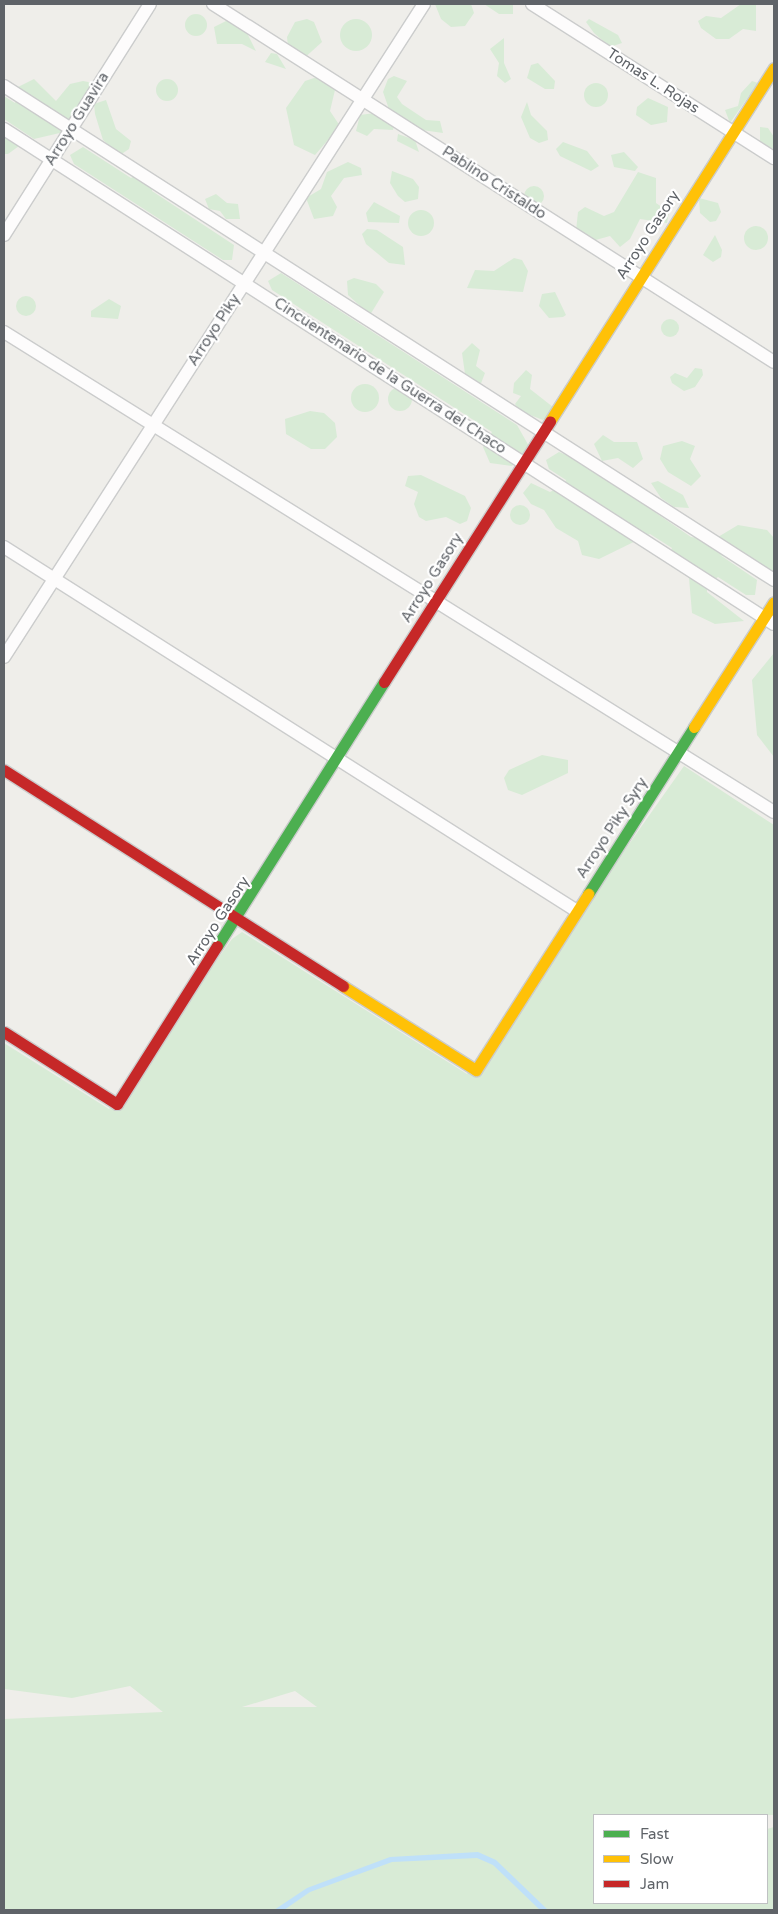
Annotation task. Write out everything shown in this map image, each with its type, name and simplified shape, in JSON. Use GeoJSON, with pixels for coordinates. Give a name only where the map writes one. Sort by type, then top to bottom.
{"type":"FeatureCollection","features":[{"type":"Feature","properties":{"kind":"street","name":"Arroyo Guavira"},"geometry":{"type":"LineString","coordinates":[[4,235],[150,4]]}},
{"type":"Feature","properties":{"kind":"street","name":"Pablino Cristaldo"},"geometry":{"type":"LineString","coordinates":[[213,4],[774,362]]}},
{"type":"Feature","properties":{"kind":"street","name":"Arroyo Piky"},"geometry":{"type":"LineString","coordinates":[[4,657],[424,4]]}},
{"type":"Feature","properties":{"kind":"street","name":"Tomas L. Rojas"},"geometry":{"type":"LineString","coordinates":[[532,4],[774,158]]}},
{"type":"Feature","properties":{"kind":"street","name":"Arroyo Gasory"},"geometry":{"type":"LineString","coordinates":[[4,1032],[118,1104],[238,918],[541,430],[774,68]]}},
{"type":"Feature","properties":{"kind":"street"},"geometry":{"type":"LineString","coordinates":[[4,86],[774,580]]}},
{"type":"Feature","properties":{"kind":"street","name":"Cincuentenario de la Guerra del Chaco"},"geometry":{"type":"LineString","coordinates":[[4,129],[769,621]]}},
{"type":"Feature","properties":{"kind":"street"},"geometry":{"type":"LineString","coordinates":[[4,332],[774,812]]}},
{"type":"Feature","properties":{"kind":"street"},"geometry":{"type":"LineString","coordinates":[[4,547],[339,756],[577,911]]}},
{"type":"Feature","properties":{"kind":"street","name":"Arroyo Piky Syry"},"geometry":{"type":"LineString","coordinates":[[238,918],[476,1070],[678,752],[769,621],[774,602]]}},
{"type":"Feature","properties":{"kind":"street"},"geometry":{"type":"LineString","coordinates":[[4,770],[238,918]]}},
{"type":"Feature","properties":{"kind":"green space"},"geometry":{"type":"Polygon","coordinates":[[[435,4],[471,4],[474,13],[465,26],[451,27],[441,19],[435,4]]]}},
{"type":"Feature","properties":{"kind":"green space"},"geometry":{"type":"Polygon","coordinates":[[[484,4],[513,4],[513,14],[499,14],[484,4]]]}},
{"type":"Feature","properties":{"kind":"green space"},"geometry":{"type":"Polygon","coordinates":[[[741,4],[756,4],[756,31],[743,29],[729,39],[716,39],[701,28],[698,21],[706,16],[721,18],[741,4]]]}},
{"type":"Feature","properties":{"kind":"green space"},"geometry":{"type":"Polygon","coordinates":[[[192,14],[200,14],[207,21],[207,29],[200,36],[192,36],[185,29],[185,21],[192,14]]]}},
{"type":"Feature","properties":{"kind":"green space"},"geometry":{"type":"Polygon","coordinates":[[[307,19],[314,22],[322,42],[301,61],[288,46],[287,37],[295,22],[307,19]]]}},
{"type":"Feature","properties":{"kind":"green space"},"geometry":{"type":"Polygon","coordinates":[[[356,19],[362,20],[367,24],[371,29],[371,41],[367,46],[362,50],[356,51],[350,50],[345,46],[341,41],[340,35],[341,29],[345,24],[350,20],[356,19]]]}},
{"type":"Feature","properties":{"kind":"green space"},"geometry":{"type":"Polygon","coordinates":[[[589,19],[618,35],[622,43],[610,47],[594,33],[586,22],[589,19]]]}},
{"type":"Feature","properties":{"kind":"green space"},"geometry":{"type":"Polygon","coordinates":[[[228,20],[243,25],[256,51],[242,44],[217,44],[214,27],[228,20]]]}},
{"type":"Feature","properties":{"kind":"green space"},"geometry":{"type":"Polygon","coordinates":[[[504,38],[504,63],[511,79],[505,83],[497,76],[499,63],[490,49],[504,38]]]}},
{"type":"Feature","properties":{"kind":"green space"},"geometry":{"type":"Polygon","coordinates":[[[271,53],[277,54],[286,69],[265,62],[271,53]]]}},
{"type":"Feature","properties":{"kind":"green space"},"geometry":{"type":"Polygon","coordinates":[[[538,63],[555,81],[554,89],[545,89],[527,78],[531,65],[538,63]]]}},
{"type":"Feature","properties":{"kind":"green space"},"geometry":{"type":"Polygon","coordinates":[[[320,76],[335,90],[330,111],[340,126],[315,155],[294,145],[286,108],[305,81],[320,76]]]}},
{"type":"Feature","properties":{"kind":"green space"},"geometry":{"type":"Polygon","coordinates":[[[394,76],[407,81],[397,97],[402,104],[426,120],[440,121],[443,133],[422,130],[390,112],[383,92],[388,79],[394,76]]]}},
{"type":"Feature","properties":{"kind":"green space"},"geometry":{"type":"Polygon","coordinates":[[[34,79],[56,101],[70,84],[83,81],[94,83],[102,91],[92,105],[70,118],[64,132],[34,139],[4,119],[4,96],[15,103],[16,88],[34,79]]]}},
{"type":"Feature","properties":{"kind":"green space"},"geometry":{"type":"Polygon","coordinates":[[[167,79],[175,82],[178,90],[175,98],[167,101],[159,98],[156,90],[159,82],[167,79]]]}},
{"type":"Feature","properties":{"kind":"green space"},"geometry":{"type":"Polygon","coordinates":[[[752,81],[758,83],[730,123],[725,110],[738,106],[741,93],[752,81]]]}},
{"type":"Feature","properties":{"kind":"green space"},"geometry":{"type":"Polygon","coordinates":[[[596,83],[605,86],[608,95],[605,104],[596,107],[587,104],[584,95],[587,86],[596,83]]]}},
{"type":"Feature","properties":{"kind":"green space"},"geometry":{"type":"Polygon","coordinates":[[[648,98],[668,107],[667,122],[651,125],[636,115],[637,107],[648,98]]]}},
{"type":"Feature","properties":{"kind":"green space"},"geometry":{"type":"Polygon","coordinates":[[[106,100],[116,129],[131,141],[129,149],[120,155],[103,140],[95,114],[94,104],[106,100]]]}},
{"type":"Feature","properties":{"kind":"green space"},"geometry":{"type":"Polygon","coordinates":[[[527,102],[531,115],[547,131],[548,140],[539,143],[530,138],[521,117],[527,102]]]}},
{"type":"Feature","properties":{"kind":"green space"},"geometry":{"type":"Polygon","coordinates":[[[375,113],[394,126],[393,130],[374,129],[367,136],[356,131],[360,115],[375,113]]]}},
{"type":"Feature","properties":{"kind":"green space"},"geometry":{"type":"Polygon","coordinates":[[[760,127],[768,128],[774,137],[774,149],[760,144],[760,127]]]}},
{"type":"Feature","properties":{"kind":"green space"},"geometry":{"type":"Polygon","coordinates":[[[4,130],[19,146],[8,154],[4,154],[4,130]]]}},
{"type":"Feature","properties":{"kind":"green space"},"geometry":{"type":"Polygon","coordinates":[[[398,134],[415,140],[419,152],[397,141],[398,134]]]}},
{"type":"Feature","properties":{"kind":"green space"},"geometry":{"type":"Polygon","coordinates":[[[563,142],[587,151],[599,166],[591,171],[560,156],[556,149],[563,142]]]}},
{"type":"Feature","properties":{"kind":"green space"},"geometry":{"type":"Polygon","coordinates":[[[83,147],[131,178],[136,175],[153,186],[152,191],[234,245],[232,260],[223,260],[74,164],[70,155],[83,147]]]}},
{"type":"Feature","properties":{"kind":"green space"},"geometry":{"type":"Polygon","coordinates":[[[624,152],[638,167],[635,171],[614,167],[611,155],[624,152]]]}},
{"type":"Feature","properties":{"kind":"green space"},"geometry":{"type":"Polygon","coordinates":[[[348,162],[361,168],[362,175],[344,178],[331,196],[337,207],[333,216],[314,219],[306,198],[321,189],[327,172],[348,162]]]}},
{"type":"Feature","properties":{"kind":"green space"},"geometry":{"type":"Polygon","coordinates":[[[392,171],[413,179],[419,187],[418,199],[405,202],[398,196],[390,183],[392,171]]]}},
{"type":"Feature","properties":{"kind":"green space"},"geometry":{"type":"Polygon","coordinates":[[[638,172],[656,178],[656,203],[669,212],[667,223],[640,219],[630,239],[620,247],[610,236],[592,241],[576,231],[578,212],[585,207],[604,216],[614,212],[638,172]]]}},
{"type":"Feature","properties":{"kind":"green space"},"geometry":{"type":"Polygon","coordinates":[[[534,186],[541,189],[544,196],[541,203],[534,206],[527,203],[524,196],[527,189],[534,186]]]}},
{"type":"Feature","properties":{"kind":"green space"},"geometry":{"type":"Polygon","coordinates":[[[216,194],[227,203],[238,204],[240,219],[226,219],[220,211],[209,209],[205,199],[216,194]]]}},
{"type":"Feature","properties":{"kind":"green space"},"geometry":{"type":"Polygon","coordinates":[[[699,198],[718,203],[721,212],[716,221],[710,222],[700,213],[699,198]]]}},
{"type":"Feature","properties":{"kind":"green space"},"geometry":{"type":"Polygon","coordinates":[[[374,202],[400,216],[399,223],[368,222],[366,213],[374,202]]]}},
{"type":"Feature","properties":{"kind":"green space"},"geometry":{"type":"Polygon","coordinates":[[[421,210],[430,214],[434,223],[430,232],[421,236],[412,232],[408,223],[412,214],[421,210]]]}},
{"type":"Feature","properties":{"kind":"green space"},"geometry":{"type":"Polygon","coordinates":[[[756,226],[765,229],[768,238],[765,247],[756,250],[747,247],[744,238],[747,229],[756,226]]]}},
{"type":"Feature","properties":{"kind":"green space"},"geometry":{"type":"Polygon","coordinates":[[[367,229],[377,230],[403,247],[405,265],[389,263],[366,244],[362,234],[367,229]]]}},
{"type":"Feature","properties":{"kind":"green space"},"geometry":{"type":"Polygon","coordinates":[[[715,235],[722,250],[721,257],[713,262],[703,255],[715,235]]]}},
{"type":"Feature","properties":{"kind":"green space"},"geometry":{"type":"Polygon","coordinates":[[[514,258],[522,260],[528,271],[523,292],[467,288],[475,270],[494,271],[514,258]]]}},
{"type":"Feature","properties":{"kind":"green space"},"geometry":{"type":"Polygon","coordinates":[[[281,273],[517,425],[530,448],[512,466],[490,463],[483,447],[492,432],[272,290],[268,281],[281,273]]]}},
{"type":"Feature","properties":{"kind":"green space"},"geometry":{"type":"Polygon","coordinates":[[[354,278],[376,284],[384,292],[370,315],[348,295],[347,281],[354,278]]]}},
{"type":"Feature","properties":{"kind":"green space"},"geometry":{"type":"Polygon","coordinates":[[[555,292],[566,315],[549,318],[539,306],[542,294],[555,292]]]}},
{"type":"Feature","properties":{"kind":"green space"},"geometry":{"type":"Polygon","coordinates":[[[26,296],[33,299],[36,306],[33,313],[26,316],[19,313],[16,306],[19,299],[26,296]]]}},
{"type":"Feature","properties":{"kind":"green space"},"geometry":{"type":"Polygon","coordinates":[[[109,299],[121,306],[118,319],[91,317],[91,311],[109,299]]]}},
{"type":"Feature","properties":{"kind":"green space"},"geometry":{"type":"Polygon","coordinates":[[[666,319],[674,319],[679,324],[677,335],[666,337],[661,332],[661,324],[666,319]]]}},
{"type":"Feature","properties":{"kind":"green space"},"geometry":{"type":"Polygon","coordinates":[[[472,343],[480,350],[476,366],[485,373],[480,386],[465,374],[462,353],[472,343]]]}},
{"type":"Feature","properties":{"kind":"green space"},"geometry":{"type":"Polygon","coordinates":[[[695,368],[702,369],[703,375],[695,387],[684,391],[672,383],[670,377],[675,373],[687,378],[695,368]]]}},
{"type":"Feature","properties":{"kind":"green space"},"geometry":{"type":"Polygon","coordinates":[[[526,370],[532,375],[530,389],[553,407],[543,420],[520,411],[515,404],[521,396],[513,393],[514,383],[526,370]]]}},
{"type":"Feature","properties":{"kind":"green space"},"geometry":{"type":"Polygon","coordinates":[[[365,384],[375,388],[379,398],[375,408],[365,412],[355,408],[351,398],[355,388],[365,384]]]}},
{"type":"Feature","properties":{"kind":"green space"},"geometry":{"type":"Polygon","coordinates":[[[400,387],[408,391],[412,399],[408,407],[400,411],[392,407],[388,399],[392,391],[400,387]]]}},
{"type":"Feature","properties":{"kind":"green space"},"geometry":{"type":"Polygon","coordinates":[[[310,411],[324,413],[335,423],[337,437],[325,449],[311,449],[286,434],[285,419],[310,411]]]}},
{"type":"Feature","properties":{"kind":"green space"},"geometry":{"type":"Polygon","coordinates":[[[603,435],[614,442],[637,442],[643,459],[633,468],[618,458],[602,461],[594,444],[603,435]]]}},
{"type":"Feature","properties":{"kind":"green space"},"geometry":{"type":"Polygon","coordinates":[[[682,441],[695,446],[690,459],[701,476],[691,486],[668,472],[660,459],[663,446],[682,441]]]}},
{"type":"Feature","properties":{"kind":"green space"},"geometry":{"type":"Polygon","coordinates":[[[559,452],[579,460],[691,537],[713,540],[738,525],[767,530],[774,538],[774,575],[720,555],[757,580],[755,595],[746,595],[718,577],[707,585],[707,592],[744,621],[715,624],[692,613],[689,578],[668,556],[672,548],[650,534],[599,559],[582,555],[578,541],[556,528],[544,510],[531,504],[523,493],[531,483],[550,492],[565,484],[566,480],[549,469],[546,460],[559,452]]]}},
{"type":"Feature","properties":{"kind":"green space"},"geometry":{"type":"Polygon","coordinates":[[[421,475],[465,496],[471,508],[467,521],[460,524],[446,517],[426,521],[419,517],[414,504],[418,492],[405,486],[408,476],[421,475]]]}},
{"type":"Feature","properties":{"kind":"green space"},"geometry":{"type":"Polygon","coordinates":[[[658,481],[683,495],[689,508],[674,507],[661,498],[651,483],[658,481]]]}},
{"type":"Feature","properties":{"kind":"green space"},"geometry":{"type":"Polygon","coordinates":[[[520,505],[527,508],[530,515],[527,522],[520,525],[513,522],[510,515],[513,508],[520,505]]]}},
{"type":"Feature","properties":{"kind":"green space"},"geometry":{"type":"Polygon","coordinates":[[[774,653],[774,757],[757,735],[752,680],[774,653]]]}},
{"type":"Feature","properties":{"kind":"green space"},"geometry":{"type":"Polygon","coordinates":[[[542,755],[568,760],[568,773],[522,795],[508,790],[504,778],[509,770],[542,755]]]}},
{"type":"Feature","properties":{"kind":"green space"},"geometry":{"type":"Polygon","coordinates":[[[684,766],[774,825],[774,1815],[593,1814],[593,1904],[768,1904],[768,1829],[774,1827],[774,1910],[4,1910],[4,1719],[163,1712],[130,1686],[72,1698],[4,1689],[4,1043],[109,1109],[232,939],[242,932],[467,1074],[684,766]],[[295,1691],[242,1707],[317,1707],[295,1691]]]}},
{"type":"Feature","properties":{"kind":"water"},"geometry":{"type":"Polygon","coordinates":[[[478,1852],[496,1860],[548,1910],[540,1910],[493,1865],[477,1858],[392,1862],[310,1892],[284,1910],[274,1910],[307,1888],[390,1857],[478,1852]]]}},
{"type":"Feature","properties":{"kind":"traffic: fast"},"geometry":{"type":"LineString","coordinates":[[217,946],[384,682]]}},
{"type":"Feature","properties":{"kind":"traffic: fast"},"geometry":{"type":"LineString","coordinates":[[588,894],[694,727]]}},
{"type":"Feature","properties":{"kind":"traffic: slow"},"geometry":{"type":"LineString","coordinates":[[550,421],[774,68]]}},
{"type":"Feature","properties":{"kind":"traffic: slow"},"geometry":{"type":"LineString","coordinates":[[694,727],[774,602]]}},
{"type":"Feature","properties":{"kind":"traffic: slow"},"geometry":{"type":"LineString","coordinates":[[343,986],[476,1070],[588,894]]}},
{"type":"Feature","properties":{"kind":"traffic: jam"},"geometry":{"type":"LineString","coordinates":[[384,682],[550,421]]}},
{"type":"Feature","properties":{"kind":"traffic: jam"},"geometry":{"type":"LineString","coordinates":[[4,770],[343,986]]}},
{"type":"Feature","properties":{"kind":"traffic: jam"},"geometry":{"type":"LineString","coordinates":[[4,1032],[117,1104],[217,946]]}}]}
